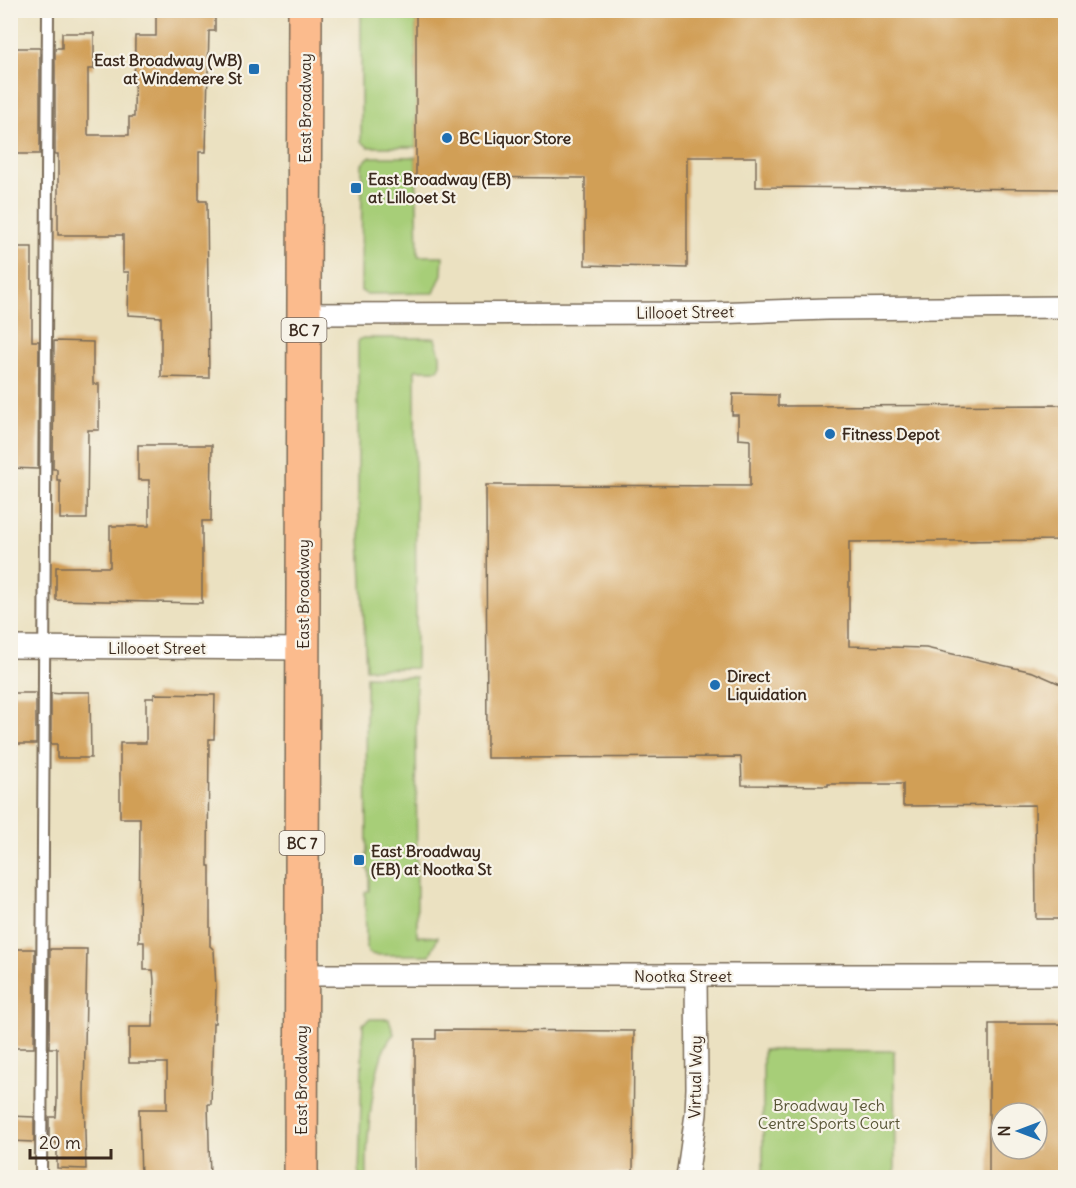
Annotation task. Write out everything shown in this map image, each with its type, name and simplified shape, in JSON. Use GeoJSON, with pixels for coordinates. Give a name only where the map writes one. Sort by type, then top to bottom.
{"type":"FeatureCollection","features":[{"type":"Feature","properties":{"kind":"main road","name":"East Broadway"},"geometry":{"type":"LineString","coordinates":[[301,1178],[306,10]]}},
{"type":"Feature","properties":{"kind":"street","name":"Lillooet Street"},"geometry":{"type":"LineString","coordinates":[[304,314],[711,313],[827,309],[1065,307]]}},
{"type":"Feature","properties":{"kind":"street","name":"Lillooet Street"},"geometry":{"type":"LineString","coordinates":[[10,647],[303,649]]}},
{"type":"Feature","properties":{"kind":"street","name":"Nootka Street"},"geometry":{"type":"LineString","coordinates":[[301,975],[1065,975]]}},
{"type":"Feature","properties":{"kind":"street","name":"Virtual Way"},"geometry":{"type":"LineString","coordinates":[[687,1178],[696,1114],[696,976]]}},
{"type":"Feature","properties":{"kind":"lane"},"geometry":{"type":"LineString","coordinates":[[41,1178],[48,10]]}},
{"type":"Feature","properties":{"kind":"green space"},"geometry":{"type":"Polygon","coordinates":[[[361,11],[416,11],[416,147],[368,147],[361,141],[361,11]]]}},
{"type":"Feature","properties":{"kind":"green space"},"geometry":{"type":"Polygon","coordinates":[[[369,157],[416,157],[418,256],[443,256],[442,274],[434,293],[367,294],[361,291],[362,164],[369,157]]]}},
{"type":"Feature","properties":{"kind":"green space"},"geometry":{"type":"Polygon","coordinates":[[[363,338],[435,338],[440,355],[438,370],[415,370],[416,668],[366,669],[358,493],[358,340],[363,338]]]}},
{"type":"Feature","properties":{"kind":"green space"},"geometry":{"type":"Polygon","coordinates":[[[366,676],[416,677],[417,936],[438,937],[430,955],[368,953],[365,892],[369,891],[366,676]]]}},
{"type":"Feature","properties":{"kind":"green space"},"geometry":{"type":"Polygon","coordinates":[[[369,1019],[389,1019],[394,1034],[386,1044],[376,1080],[369,1124],[367,1177],[359,1177],[363,1024],[369,1019]]]}},
{"type":"Feature","properties":{"kind":"green space","name":"Broadway Tech Centre Sports Court"},"geometry":{"type":"Polygon","coordinates":[[[763,1050],[894,1051],[895,1177],[763,1177],[763,1050]]]}},
{"type":"Feature","properties":{"kind":"building"},"geometry":{"type":"Polygon","coordinates":[[[156,10],[215,10],[215,31],[209,31],[206,152],[199,152],[199,201],[207,201],[209,378],[161,377],[161,317],[128,315],[129,272],[123,272],[123,235],[58,235],[55,48],[62,48],[62,33],[94,33],[94,69],[88,69],[88,135],[129,135],[129,117],[134,117],[135,36],[156,36],[156,10]]]}},
{"type":"Feature","properties":{"kind":"building"},"geometry":{"type":"Polygon","coordinates":[[[416,10],[1065,10],[1065,189],[756,187],[756,157],[687,157],[687,268],[585,265],[585,178],[416,177],[416,10]]]}},
{"type":"Feature","properties":{"kind":"building"},"geometry":{"type":"Polygon","coordinates":[[[10,48],[40,48],[40,154],[10,154],[10,48]]]}},
{"type":"Feature","properties":{"kind":"building"},"geometry":{"type":"Polygon","coordinates":[[[10,247],[32,247],[32,341],[39,341],[38,469],[10,468],[10,247]]]}},
{"type":"Feature","properties":{"kind":"building"},"geometry":{"type":"Polygon","coordinates":[[[54,341],[93,342],[93,384],[99,384],[99,430],[88,430],[87,519],[60,519],[60,480],[57,480],[57,469],[53,469],[54,341]]]}},
{"type":"Feature","properties":{"kind":"building"},"geometry":{"type":"Polygon","coordinates":[[[733,394],[778,395],[778,406],[1065,405],[1065,540],[849,542],[849,646],[926,648],[1033,672],[1065,686],[1065,919],[1036,919],[1035,805],[903,806],[903,784],[742,785],[741,757],[487,758],[486,485],[750,486],[750,440],[738,439],[738,415],[732,415],[733,394]]]}},
{"type":"Feature","properties":{"kind":"building"},"geometry":{"type":"Polygon","coordinates":[[[138,445],[212,445],[211,521],[202,521],[202,603],[56,600],[56,567],[110,567],[110,526],[149,526],[149,480],[138,480],[138,445]]]}},
{"type":"Feature","properties":{"kind":"building"},"geometry":{"type":"Polygon","coordinates":[[[60,692],[90,692],[91,758],[57,758],[57,744],[51,744],[51,693],[60,694],[60,692]]]}},
{"type":"Feature","properties":{"kind":"building"},"geometry":{"type":"Polygon","coordinates":[[[10,693],[36,693],[36,744],[10,744],[10,693]]]}},
{"type":"Feature","properties":{"kind":"building"},"geometry":{"type":"Polygon","coordinates":[[[154,694],[215,695],[214,739],[209,739],[210,946],[214,950],[216,988],[211,1104],[208,1104],[210,1178],[141,1178],[139,1109],[167,1109],[167,1063],[129,1063],[129,1027],[153,1027],[154,981],[153,970],[144,970],[144,942],[139,942],[140,818],[120,818],[120,743],[146,743],[146,698],[154,698],[154,694]]]}},
{"type":"Feature","properties":{"kind":"building"},"geometry":{"type":"Polygon","coordinates":[[[10,949],[35,949],[34,1048],[10,1048],[10,949]]]}},
{"type":"Feature","properties":{"kind":"building"},"geometry":{"type":"Polygon","coordinates":[[[50,949],[87,949],[84,1095],[86,1169],[57,1168],[57,1143],[49,1142],[49,1117],[56,1117],[57,1102],[57,1048],[49,1048],[50,949]]]}},
{"type":"Feature","properties":{"kind":"building"},"geometry":{"type":"Polygon","coordinates":[[[989,1024],[1065,1024],[1065,1178],[989,1178],[989,1161],[1049,1161],[1049,1101],[989,1101],[989,1024]]]}},
{"type":"Feature","properties":{"kind":"building"},"geometry":{"type":"Polygon","coordinates":[[[436,1030],[634,1031],[633,1173],[566,1174],[565,1178],[415,1178],[415,1039],[436,1039],[436,1030]]]}},
{"type":"Feature","properties":{"kind":"building"},"geometry":{"type":"Polygon","coordinates":[[[10,1116],[34,1117],[34,1142],[10,1141],[10,1116]]]}},
{"type":"Feature","properties":{"kind":"place","name":"East Broadway (WB) at Windemere St"},"geometry":{"type":"Point","coordinates":[254,69]}},
{"type":"Feature","properties":{"kind":"place","name":"BC Liquor Store"},"geometry":{"type":"Point","coordinates":[447,138]}},
{"type":"Feature","properties":{"kind":"place","name":"East Broadway (EB) at Lillooet St"},"geometry":{"type":"Point","coordinates":[356,188]}},
{"type":"Feature","properties":{"kind":"place","name":"Fitness Depot"},"geometry":{"type":"Point","coordinates":[830,434]}},
{"type":"Feature","properties":{"kind":"place","name":"Direct Liquidation"},"geometry":{"type":"Point","coordinates":[715,685]}},
{"type":"Feature","properties":{"kind":"place","name":"East Broadway (EB) at Nootka St"},"geometry":{"type":"Point","coordinates":[359,860]}}]}
